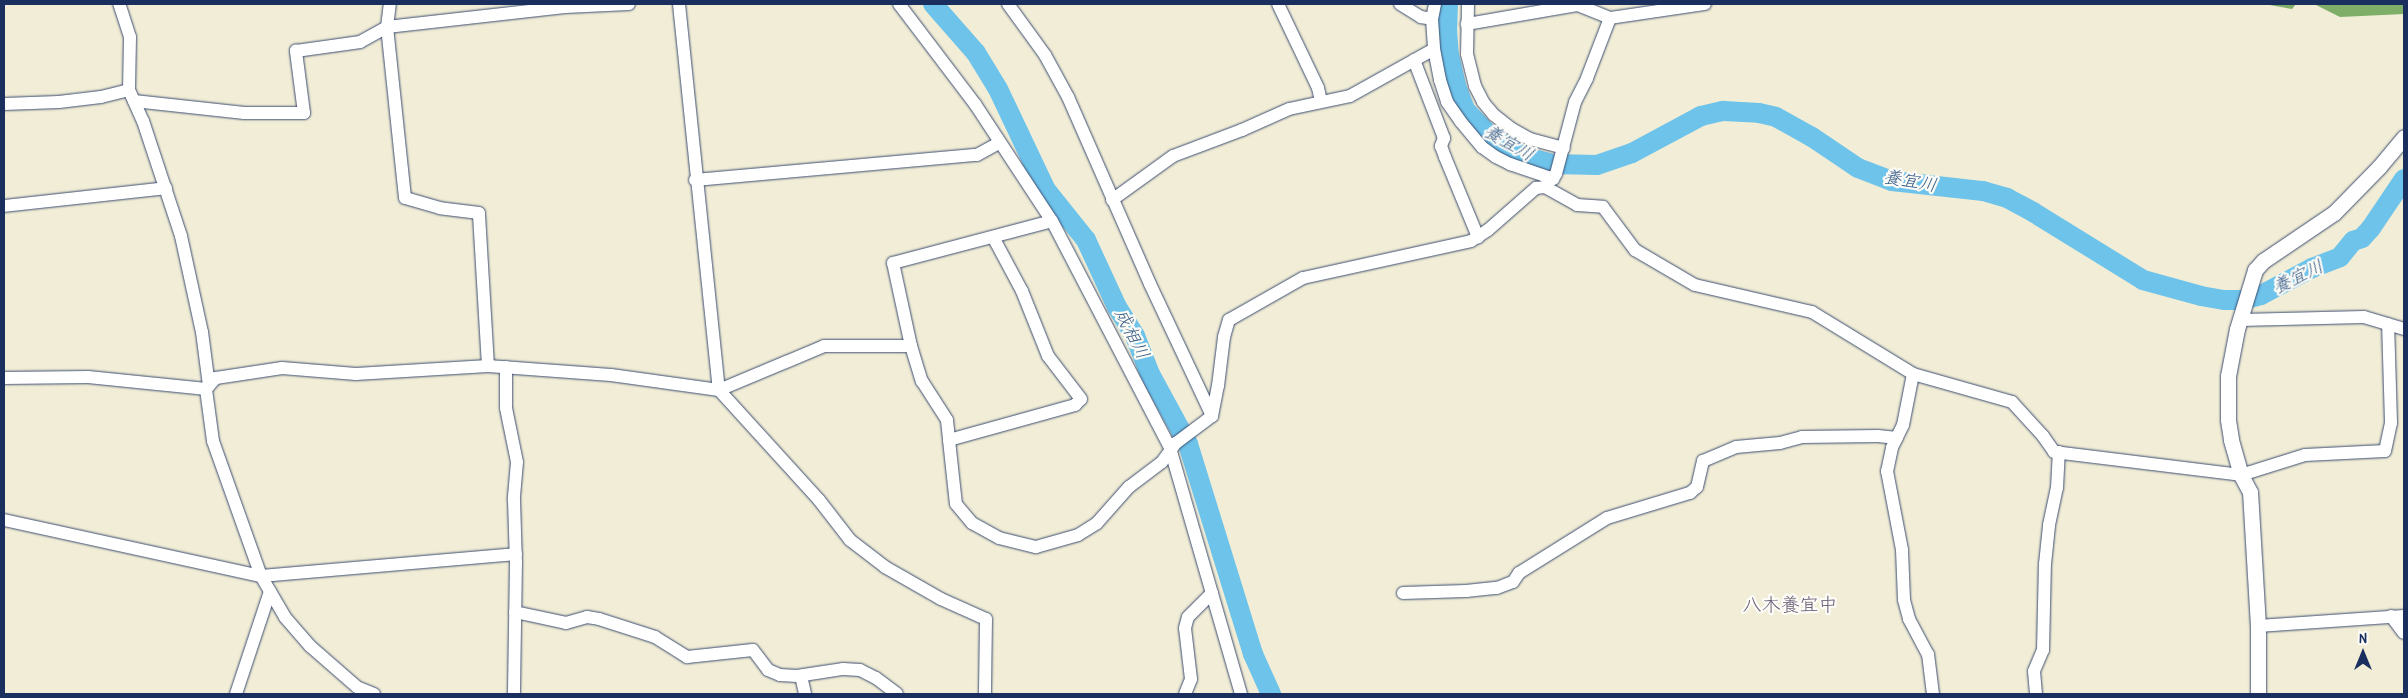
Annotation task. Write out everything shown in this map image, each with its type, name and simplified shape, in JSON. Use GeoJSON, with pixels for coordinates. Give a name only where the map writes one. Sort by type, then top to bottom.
{"type":"FeatureCollection","features":[{"type":"Feature","properties":{"kind":"street"},"geometry":{"type":"LineString","coordinates":[[119,4],[130,37],[131,95],[166,188],[193,284],[208,387],[213,441],[262,576],[285,617],[310,646],[357,687],[374,694]]}},
{"type":"Feature","properties":{"kind":"street"},"geometry":{"type":"LineString","coordinates":[[390,4],[387,27],[405,198],[440,208],[479,213],[488,366]]}},
{"type":"Feature","properties":{"kind":"street"},"geometry":{"type":"LineString","coordinates":[[4,104],[58,102],[102,96],[131,95],[244,113],[304,113],[296,51],[360,42],[387,27],[565,7],[629,4]]}},
{"type":"Feature","properties":{"kind":"street"},"geometry":{"type":"LineString","coordinates":[[678,4],[695,180],[719,390],[820,500],[850,540],[885,567],[941,599],[986,619],[985,694]]}},
{"type":"Feature","properties":{"kind":"street"},"geometry":{"type":"LineString","coordinates":[[899,4],[975,104],[1052,221],[1173,446],[1241,694]]}},
{"type":"Feature","properties":{"kind":"street"},"geometry":{"type":"LineString","coordinates":[[1008,4],[1044,55],[1068,98],[1208,420]]}},
{"type":"Feature","properties":{"kind":"street"},"geometry":{"type":"LineString","coordinates":[[1278,4],[1318,88],[1321,101]]}},
{"type":"Feature","properties":{"kind":"street"},"geometry":{"type":"LineString","coordinates":[[1400,4],[1421,17],[1435,8]]}},
{"type":"Feature","properties":{"kind":"street"},"geometry":{"type":"LineString","coordinates":[[1468,4],[1467,54],[1474,86],[1482,102],[1494,115],[1512,129],[1530,139],[1564,148]]}},
{"type":"Feature","properties":{"kind":"street"},"geometry":{"type":"LineString","coordinates":[[1467,24],[1577,5],[1610,18],[1705,4]]}},
{"type":"Feature","properties":{"kind":"street"},"geometry":{"type":"LineString","coordinates":[[1435,8],[1434,49],[1447,102],[1482,147],[1510,164],[1552,180],[1577,205],[1603,208],[1635,250],[1696,285],[1812,312],[1913,374],[2012,402],[2043,436],[2054,452],[2242,475],[2305,455],[2386,450],[2391,423],[2388,324]]}},
{"type":"Feature","properties":{"kind":"street"},"geometry":{"type":"LineString","coordinates":[[1052,221],[893,263],[911,346],[922,381],[947,420],[956,504],[972,523],[999,538],[1036,547],[1078,535],[1097,523],[1129,487],[1162,462],[1173,446],[1208,420],[1218,386],[1224,337],[1229,320],[1303,278],[1478,237],[1536,188],[1552,180],[1564,148],[1575,102],[1588,78],[1610,18]]}},
{"type":"Feature","properties":{"kind":"street"},"geometry":{"type":"LineString","coordinates":[[1112,200],[1173,156],[1242,130],[1289,109],[1350,96],[1434,49]]}},
{"type":"Feature","properties":{"kind":"street"},"geometry":{"type":"LineString","coordinates":[[1414,60],[1444,138],[1441,146],[1478,237]]}},
{"type":"Feature","properties":{"kind":"street"},"geometry":{"type":"LineString","coordinates":[[2258,694],[2258,626],[2250,492],[2242,475],[2231,440],[2228,400],[2230,362],[2240,320],[2255,270],[2263,261],[2334,213],[2379,167],[2404,138]]}},
{"type":"Feature","properties":{"kind":"street"},"geometry":{"type":"LineString","coordinates":[[695,180],[977,155],[1000,142]]}},
{"type":"Feature","properties":{"kind":"street"},"geometry":{"type":"LineString","coordinates":[[4,206],[166,188]]}},
{"type":"Feature","properties":{"kind":"street"},"geometry":{"type":"LineString","coordinates":[[949,440],[1075,404],[1081,399],[1048,356],[1022,291],[993,237]]}},
{"type":"Feature","properties":{"kind":"street"},"geometry":{"type":"LineString","coordinates":[[2240,320],[2364,317],[2404,329]]}},
{"type":"Feature","properties":{"kind":"street"},"geometry":{"type":"LineString","coordinates":[[208,387],[216,378],[282,368],[356,374],[488,366],[611,375],[719,390],[824,346],[911,346]]}},
{"type":"Feature","properties":{"kind":"street"},"geometry":{"type":"LineString","coordinates":[[506,367],[506,408],[517,462],[514,500],[516,554],[514,694]]}},
{"type":"Feature","properties":{"kind":"street"},"geometry":{"type":"LineString","coordinates":[[1913,374],[1903,425],[1892,448],[1887,471],[1902,550],[1904,600],[1909,619],[1928,654],[1933,694]]}},
{"type":"Feature","properties":{"kind":"street"},"geometry":{"type":"LineString","coordinates":[[4,378],[88,377],[208,387]]}},
{"type":"Feature","properties":{"kind":"street"},"geometry":{"type":"LineString","coordinates":[[1403,593],[1497,588],[1514,582],[1519,573],[1607,518],[1690,493],[1697,487],[1703,461],[1736,447],[1780,443],[1802,437],[1878,436],[1897,438]]}},
{"type":"Feature","properties":{"kind":"street"},"geometry":{"type":"LineString","coordinates":[[2036,694],[2034,671],[2043,650],[2045,564],[2049,525],[2057,488],[2059,452]]}},
{"type":"Feature","properties":{"kind":"street"},"geometry":{"type":"LineString","coordinates":[[4,520],[262,576],[516,554]]}},
{"type":"Feature","properties":{"kind":"street"},"geometry":{"type":"LineString","coordinates":[[236,694],[270,591]]}},
{"type":"Feature","properties":{"kind":"street"},"geometry":{"type":"LineString","coordinates":[[1185,694],[1191,679],[1185,628],[1188,617],[1212,592]]}},
{"type":"Feature","properties":{"kind":"street"},"geometry":{"type":"LineString","coordinates":[[515,612],[560,623],[587,617],[599,619],[655,637],[687,657],[753,650],[768,670],[780,675],[801,676],[843,669],[860,670],[876,678],[897,694]]}},
{"type":"Feature","properties":{"kind":"street"},"geometry":{"type":"LineString","coordinates":[[2391,616],[2404,633]]}},
{"type":"Feature","properties":{"kind":"street"},"geometry":{"type":"LineString","coordinates":[[2258,626],[2404,616]]}},
{"type":"Feature","properties":{"kind":"street"},"geometry":{"type":"LineString","coordinates":[[801,676],[805,694]]}},
{"type":"Feature","properties":{"kind":"green space"},"geometry":{"type":"Polygon","coordinates":[[[2264,4],[2296,4],[2292,9],[2264,4]]]}},
{"type":"Feature","properties":{"kind":"green space"},"geometry":{"type":"Polygon","coordinates":[[[2314,4],[2404,4],[2404,14],[2340,17],[2314,4]]]}},
{"type":"Feature","properties":{"kind":"waterway","name":"成相川"},"geometry":{"type":"LineString","coordinates":[[933,4],[976,53],[998,89],[1046,190],[1086,240],[1117,307],[1135,336],[1150,374],[1188,444],[1253,654],[1271,694]]}},
{"type":"Feature","properties":{"kind":"waterway","name":"養宜川"},"geometry":{"type":"LineString","coordinates":[[1448,4],[1449,55],[1456,86],[1465,110],[1485,131],[1506,147],[1526,157],[1552,164],[1597,165],[1632,153],[1701,116],[1723,111],[1759,113],[1776,117],[1812,137],[1858,168],[1892,181],[1983,191],[2007,198],[2143,280],[2201,296],[2224,300],[2243,300],[2261,295],[2312,268],[2340,257],[2353,241],[2362,238],[2371,228],[2404,179]]}},
{"type":"Feature","properties":{"kind":"district","name":"八木養宜中"},"geometry":{"type":"Point","coordinates":[1790,605]}}]}
